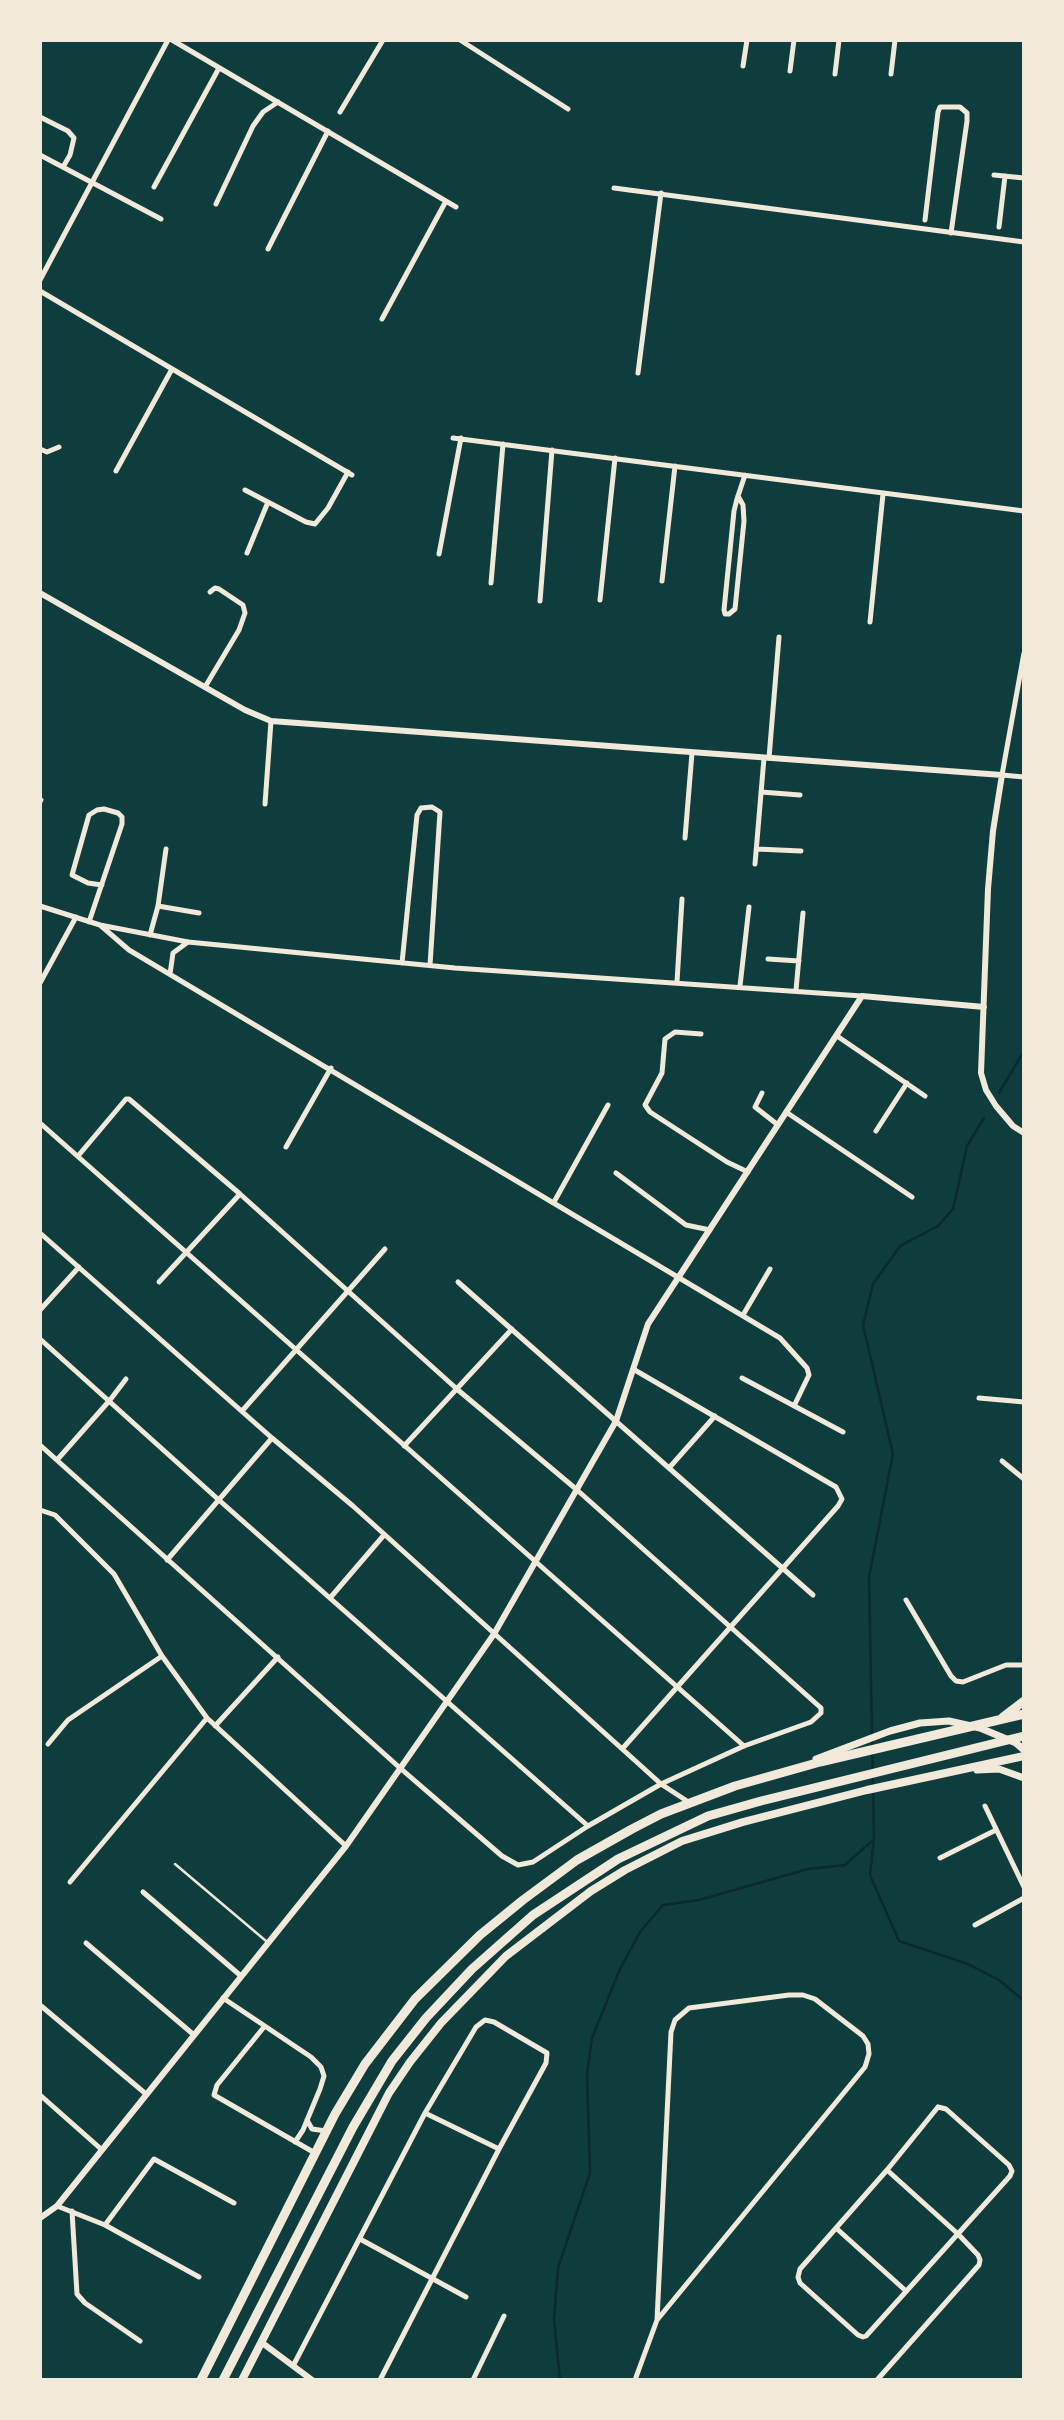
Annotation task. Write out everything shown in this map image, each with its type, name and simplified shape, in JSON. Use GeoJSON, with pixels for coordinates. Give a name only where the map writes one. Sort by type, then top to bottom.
{"type":"FeatureCollection","features":[{"type":"Feature","properties":{"kind":"highway"},"geometry":{"type":"LineString","coordinates":[[998,1720],[1024,1701]]}},
{"type":"Feature","properties":{"kind":"highway"},"geometry":{"type":"LineString","coordinates":[[201,2380],[315,2153],[365,2064],[415,1999],[480,1935],[577,1860],[652,1819],[690,1803],[773,1775],[1024,1714]]}},
{"type":"Feature","properties":{"kind":"highway"},"geometry":{"type":"LineString","coordinates":[[223,2380],[352,2127],[392,2062],[472,1969],[533,1915],[618,1859],[708,1816],[1024,1735]]}},
{"type":"Feature","properties":{"kind":"main road"},"geometry":{"type":"LineString","coordinates":[[773,1775],[890,1731],[920,1723],[949,1721],[979,1728],[1024,1749]]}},
{"type":"Feature","properties":{"kind":"main road"},"geometry":{"type":"LineString","coordinates":[[893,1784],[1024,1756]]}},
{"type":"Feature","properties":{"kind":"main road"},"geometry":{"type":"LineString","coordinates":[[242,2380],[389,2093],[441,2023],[506,1956],[591,1891],[682,1841],[743,1822],[893,1784],[987,1768],[1010,1772],[1024,1778]]}},
{"type":"Feature","properties":{"kind":"street"},"geometry":{"type":"LineString","coordinates":[[40,280],[170,40],[456,207]]}},
{"type":"Feature","properties":{"kind":"street"},"geometry":{"type":"LineString","coordinates":[[340,112],[383,40]]}},
{"type":"Feature","properties":{"kind":"street"},"geometry":{"type":"LineString","coordinates":[[460,40],[568,109]]}},
{"type":"Feature","properties":{"kind":"street"},"geometry":{"type":"LineString","coordinates":[[743,66],[747,40]]}},
{"type":"Feature","properties":{"kind":"street"},"geometry":{"type":"LineString","coordinates":[[790,71],[794,40]]}},
{"type":"Feature","properties":{"kind":"street"},"geometry":{"type":"LineString","coordinates":[[835,74],[839,40]]}},
{"type":"Feature","properties":{"kind":"street"},"geometry":{"type":"LineString","coordinates":[[891,74],[895,40]]}},
{"type":"Feature","properties":{"kind":"street"},"geometry":{"type":"LineString","coordinates":[[154,187],[219,68]]}},
{"type":"Feature","properties":{"kind":"street"},"geometry":{"type":"LineString","coordinates":[[216,204],[253,125],[263,112],[278,102]]}},
{"type":"Feature","properties":{"kind":"street"},"geometry":{"type":"LineString","coordinates":[[925,220],[938,112],[940,107],[960,107],[967,113],[967,121],[951,233]]}},
{"type":"Feature","properties":{"kind":"street"},"geometry":{"type":"LineString","coordinates":[[40,117],[68,131],[74,138],[71,155],[63,167]]}},
{"type":"Feature","properties":{"kind":"street"},"geometry":{"type":"LineString","coordinates":[[268,249],[328,131]]}},
{"type":"Feature","properties":{"kind":"street"},"geometry":{"type":"LineString","coordinates":[[40,155],[161,219]]}},
{"type":"Feature","properties":{"kind":"street"},"geometry":{"type":"LineString","coordinates":[[994,174],[1024,178]]}},
{"type":"Feature","properties":{"kind":"street"},"geometry":{"type":"LineString","coordinates":[[999,227],[1005,176]]}},
{"type":"Feature","properties":{"kind":"street"},"geometry":{"type":"LineString","coordinates":[[614,188],[1024,242]]}},
{"type":"Feature","properties":{"kind":"street"},"geometry":{"type":"LineString","coordinates":[[638,373],[661,193]]}},
{"type":"Feature","properties":{"kind":"street"},"geometry":{"type":"LineString","coordinates":[[382,319],[446,201]]}},
{"type":"Feature","properties":{"kind":"street"},"geometry":{"type":"LineString","coordinates":[[40,292],[350,474],[315,524],[244,491]]}},
{"type":"Feature","properties":{"kind":"street"},"geometry":{"type":"LineString","coordinates":[[116,471],[172,369]]}},
{"type":"Feature","properties":{"kind":"street"},"geometry":{"type":"LineString","coordinates":[[453,438],[1024,511]]}},
{"type":"Feature","properties":{"kind":"street"},"geometry":{"type":"LineString","coordinates":[[439,554],[461,439]]}},
{"type":"Feature","properties":{"kind":"street"},"geometry":{"type":"LineString","coordinates":[[491,583],[503,444]]}},
{"type":"Feature","properties":{"kind":"street"},"geometry":{"type":"LineString","coordinates":[[40,449],[47,452],[59,447]]}},
{"type":"Feature","properties":{"kind":"street"},"geometry":{"type":"LineString","coordinates":[[540,601],[552,450]]}},
{"type":"Feature","properties":{"kind":"street"},"geometry":{"type":"LineString","coordinates":[[600,600],[615,458]]}},
{"type":"Feature","properties":{"kind":"street"},"geometry":{"type":"LineString","coordinates":[[662,581],[675,466]]}},
{"type":"Feature","properties":{"kind":"street"},"geometry":{"type":"LineString","coordinates":[[738,496],[743,505],[744,521],[735,610],[725,614],[734,511],[738,496],[746,475]]}},
{"type":"Feature","properties":{"kind":"street"},"geometry":{"type":"LineString","coordinates":[[870,622],[883,494]]}},
{"type":"Feature","properties":{"kind":"street"},"geometry":{"type":"LineString","coordinates":[[247,553],[268,502]]}},
{"type":"Feature","properties":{"kind":"street"},"geometry":{"type":"LineString","coordinates":[[205,687],[239,630],[245,612],[243,605],[219,589],[210,592]]}},
{"type":"Feature","properties":{"kind":"street"},"geometry":{"type":"LineString","coordinates":[[40,593],[245,710],[271,721],[1024,777]]}},
{"type":"Feature","properties":{"kind":"street"},"geometry":{"type":"LineString","coordinates":[[755,864],[779,638]]}},
{"type":"Feature","properties":{"kind":"street"},"geometry":{"type":"LineString","coordinates":[[1023,657],[993,831],[981,1073],[986,1090],[1004,1117],[1024,1133]]}},
{"type":"Feature","properties":{"kind":"street"},"geometry":{"type":"LineString","coordinates":[[265,804],[271,721]]}},
{"type":"Feature","properties":{"kind":"street"},"geometry":{"type":"LineString","coordinates":[[685,838],[692,753]]}},
{"type":"Feature","properties":{"kind":"street"},"geometry":{"type":"LineString","coordinates":[[761,792],[800,795]]}},
{"type":"Feature","properties":{"kind":"street"},"geometry":{"type":"LineString","coordinates":[[402,963],[417,816],[421,808],[432,807],[440,812],[430,965]]}},
{"type":"Feature","properties":{"kind":"street"},"geometry":{"type":"LineString","coordinates":[[89,922],[102,885],[122,824],[122,817],[104,809],[89,815],[72,875],[88,883],[102,885]]}},
{"type":"Feature","properties":{"kind":"street"},"geometry":{"type":"LineString","coordinates":[[150,934],[158,906],[166,849]]}},
{"type":"Feature","properties":{"kind":"street"},"geometry":{"type":"LineString","coordinates":[[757,849],[801,851]]}},
{"type":"Feature","properties":{"kind":"street"},"geometry":{"type":"LineString","coordinates":[[677,982],[682,899]]}},
{"type":"Feature","properties":{"kind":"street"},"geometry":{"type":"LineString","coordinates":[[40,906],[100,925],[188,942],[402,963],[796,990],[984,1007]]}},
{"type":"Feature","properties":{"kind":"street"},"geometry":{"type":"LineString","coordinates":[[158,906],[199,913]]}},
{"type":"Feature","properties":{"kind":"street"},"geometry":{"type":"LineString","coordinates":[[740,986],[749,907]]}},
{"type":"Feature","properties":{"kind":"street"},"geometry":{"type":"LineString","coordinates":[[796,990],[803,914]]}},
{"type":"Feature","properties":{"kind":"street"},"geometry":{"type":"LineString","coordinates":[[40,983],[76,917]]}},
{"type":"Feature","properties":{"kind":"street"},"geometry":{"type":"LineString","coordinates":[[100,925],[129,950],[780,1338],[807,1368],[809,1375],[794,1406]]}},
{"type":"Feature","properties":{"kind":"street"},"geometry":{"type":"LineString","coordinates":[[170,974],[173,953],[188,942]]}},
{"type":"Feature","properties":{"kind":"street"},"geometry":{"type":"LineString","coordinates":[[768,959],[799,961]]}},
{"type":"Feature","properties":{"kind":"street"},"geometry":{"type":"LineString","coordinates":[[40,2218],[57,2206],[346,1846],[494,1634],[616,1421],[649,1324],[862,996]]}},
{"type":"Feature","properties":{"kind":"street"},"geometry":{"type":"LineString","coordinates":[[701,1034],[675,1032],[665,1039],[662,1073],[645,1105],[650,1112],[727,1162],[748,1171]]}},
{"type":"Feature","properties":{"kind":"street"},"geometry":{"type":"LineString","coordinates":[[837,1036],[925,1096]]}},
{"type":"Feature","properties":{"kind":"street"},"geometry":{"type":"LineString","coordinates":[[286,1147],[331,1068]]}},
{"type":"Feature","properties":{"kind":"street"},"geometry":{"type":"LineString","coordinates":[[876,1131],[907,1083]]}},
{"type":"Feature","properties":{"kind":"street"},"geometry":{"type":"LineString","coordinates":[[762,1093],[755,1107],[778,1125]]}},
{"type":"Feature","properties":{"kind":"street"},"geometry":{"type":"LineString","coordinates":[[40,1446],[400,1768],[505,1859],[518,1865],[533,1862],[588,1826],[661,1784],[744,1745],[811,1722],[820,1715],[821,1709],[576,1489],[458,1390],[240,1194],[127,1099],[78,1156]]}},
{"type":"Feature","properties":{"kind":"street"},"geometry":{"type":"LineString","coordinates":[[554,1202],[608,1105]]}},
{"type":"Feature","properties":{"kind":"street"},"geometry":{"type":"LineString","coordinates":[[786,1112],[912,1197]]}},
{"type":"Feature","properties":{"kind":"street"},"geometry":{"type":"LineString","coordinates":[[40,1123],[744,1745]]}},
{"type":"Feature","properties":{"kind":"street"},"geometry":{"type":"LineString","coordinates":[[616,1173],[686,1225],[710,1230]]}},
{"type":"Feature","properties":{"kind":"street"},"geometry":{"type":"LineString","coordinates":[[159,1282],[240,1194]]}},
{"type":"Feature","properties":{"kind":"street"},"geometry":{"type":"LineString","coordinates":[[40,1233],[384,1535],[661,1784],[690,1803]]}},
{"type":"Feature","properties":{"kind":"street"},"geometry":{"type":"LineString","coordinates":[[242,1411],[385,1249]]}},
{"type":"Feature","properties":{"kind":"street"},"geometry":{"type":"LineString","coordinates":[[40,1310],[79,1268]]}},
{"type":"Feature","properties":{"kind":"street"},"geometry":{"type":"LineString","coordinates":[[743,1315],[770,1269]]}},
{"type":"Feature","properties":{"kind":"street"},"geometry":{"type":"LineString","coordinates":[[458,1282],[813,1595]]}},
{"type":"Feature","properties":{"kind":"street"},"geometry":{"type":"LineString","coordinates":[[404,1446],[512,1329]]}},
{"type":"Feature","properties":{"kind":"street"},"geometry":{"type":"LineString","coordinates":[[40,1339],[588,1826]]}},
{"type":"Feature","properties":{"kind":"street"},"geometry":{"type":"LineString","coordinates":[[622,1748],[841,1503],[840,1492],[829,1483],[633,1368]]}},
{"type":"Feature","properties":{"kind":"street"},"geometry":{"type":"LineString","coordinates":[[742,1378],[843,1432]]}},
{"type":"Feature","properties":{"kind":"street"},"geometry":{"type":"LineString","coordinates":[[57,1460],[126,1379]]}},
{"type":"Feature","properties":{"kind":"street"},"geometry":{"type":"LineString","coordinates":[[979,1398],[1024,1402]]}},
{"type":"Feature","properties":{"kind":"street"},"geometry":{"type":"LineString","coordinates":[[669,1468],[715,1416]]}},
{"type":"Feature","properties":{"kind":"street"},"geometry":{"type":"LineString","coordinates":[[167,1560],[272,1438]]}},
{"type":"Feature","properties":{"kind":"street"},"geometry":{"type":"LineString","coordinates":[[1002,1461],[1024,1479]]}},
{"type":"Feature","properties":{"kind":"street"},"geometry":{"type":"LineString","coordinates":[[40,1510],[55,1515],[114,1574],[162,1656],[206,1718],[346,1846]]}},
{"type":"Feature","properties":{"kind":"street"},"geometry":{"type":"LineString","coordinates":[[330,1598],[384,1535]]}},
{"type":"Feature","properties":{"kind":"street"},"geometry":{"type":"LineString","coordinates":[[906,1600],[956,1681],[963,1682],[1006,1665],[1024,1665]]}},
{"type":"Feature","properties":{"kind":"street"},"geometry":{"type":"LineString","coordinates":[[48,1744],[68,1720],[162,1656]]}},
{"type":"Feature","properties":{"kind":"street"},"geometry":{"type":"LineString","coordinates":[[215,1726],[278,1657]]}},
{"type":"Feature","properties":{"kind":"street"},"geometry":{"type":"LineString","coordinates":[[70,1882],[206,1718]]}},
{"type":"Feature","properties":{"kind":"street"},"geometry":{"type":"LineString","coordinates":[[985,1806],[1024,1887]]}},
{"type":"Feature","properties":{"kind":"street"},"geometry":{"type":"LineString","coordinates":[[940,1858],[996,1830]]}},
{"type":"Feature","properties":{"kind":"street"},"geometry":{"type":"LineString","coordinates":[[143,1892],[241,1976]]}},
{"type":"Feature","properties":{"kind":"street"},"geometry":{"type":"LineString","coordinates":[[975,1925],[1024,1898]]}},
{"type":"Feature","properties":{"kind":"street"},"geometry":{"type":"LineString","coordinates":[[86,1943],[194,2035]]}},
{"type":"Feature","properties":{"kind":"street"},"geometry":{"type":"LineString","coordinates":[[635,2380],[657,2320],[671,2032],[675,2020],[690,2008],[789,1995],[803,1995],[815,1999],[863,2036],[868,2044],[869,2054],[865,2067],[657,2320]]}},
{"type":"Feature","properties":{"kind":"street"},"geometry":{"type":"LineString","coordinates":[[223,1998],[311,2057],[321,2067],[323,2082],[295,2142]]}},
{"type":"Feature","properties":{"kind":"street"},"geometry":{"type":"LineString","coordinates":[[40,2005],[146,2094]]}},
{"type":"Feature","properties":{"kind":"street"},"geometry":{"type":"LineString","coordinates":[[293,2366],[425,2113],[476,2027],[485,2020],[494,2022],[547,2053],[546,2063],[499,2148],[380,2380]]}},
{"type":"Feature","properties":{"kind":"street"},"geometry":{"type":"LineString","coordinates":[[264,2027],[213,2093],[215,2097],[315,2153]]}},
{"type":"Feature","properties":{"kind":"street"},"geometry":{"type":"LineString","coordinates":[[40,2095],[102,2149]]}},
{"type":"Feature","properties":{"kind":"street"},"geometry":{"type":"LineString","coordinates":[[938,2107],[946,2109],[1009,2165],[1012,2171],[866,2336],[858,2335],[800,2283],[798,2277],[800,2269],[836,2228],[938,2107]]}},
{"type":"Feature","properties":{"kind":"street"},"geometry":{"type":"LineString","coordinates":[[425,2113],[499,2148]]}},
{"type":"Feature","properties":{"kind":"street"},"geometry":{"type":"LineString","coordinates":[[307,2120],[312,2129],[327,2131]]}},
{"type":"Feature","properties":{"kind":"street"},"geometry":{"type":"LineString","coordinates":[[105,2225],[154,2159],[234,2203]]}},
{"type":"Feature","properties":{"kind":"street"},"geometry":{"type":"LineString","coordinates":[[877,2380],[979,2265],[978,2255],[958,2234],[887,2170]]}},
{"type":"Feature","properties":{"kind":"street"},"geometry":{"type":"LineString","coordinates":[[57,2206],[105,2225],[199,2277]]}},
{"type":"Feature","properties":{"kind":"street"},"geometry":{"type":"LineString","coordinates":[[72,2211],[77,2294],[85,2303],[140,2341]]}},
{"type":"Feature","properties":{"kind":"street"},"geometry":{"type":"LineString","coordinates":[[836,2228],[906,2291]]}},
{"type":"Feature","properties":{"kind":"street"},"geometry":{"type":"LineString","coordinates":[[360,2239],[466,2297]]}},
{"type":"Feature","properties":{"kind":"street"},"geometry":{"type":"LineString","coordinates":[[473,2380],[504,2316]]}},
{"type":"Feature","properties":{"kind":"street"},"geometry":{"type":"LineString","coordinates":[[261,2342],[312,2380]]}},
{"type":"Feature","properties":{"kind":"lane"},"geometry":{"type":"LineString","coordinates":[[175,1864],[268,1942]]}},
{"type":"Feature","properties":{"kind":"waterway"},"geometry":{"type":"LineString","coordinates":[[999,1093],[1024,1051]]}},
{"type":"Feature","properties":{"kind":"waterway"},"geometry":{"type":"LineString","coordinates":[[984,1118],[967,1146],[953,1209],[938,1226],[900,1246],[873,1284],[863,1325],[893,1454],[869,1577],[874,1839],[870,1875],[899,1941],[968,1964],[999,1980],[1024,2001]]}},
{"type":"Feature","properties":{"kind":"waterway"},"geometry":{"type":"LineString","coordinates":[[560,2380],[554,2319],[558,2268],[590,2173],[587,2074],[592,2038],[620,1969],[640,1932],[663,1905],[699,1900],[808,1869],[845,1865],[873,1840]]}}]}
